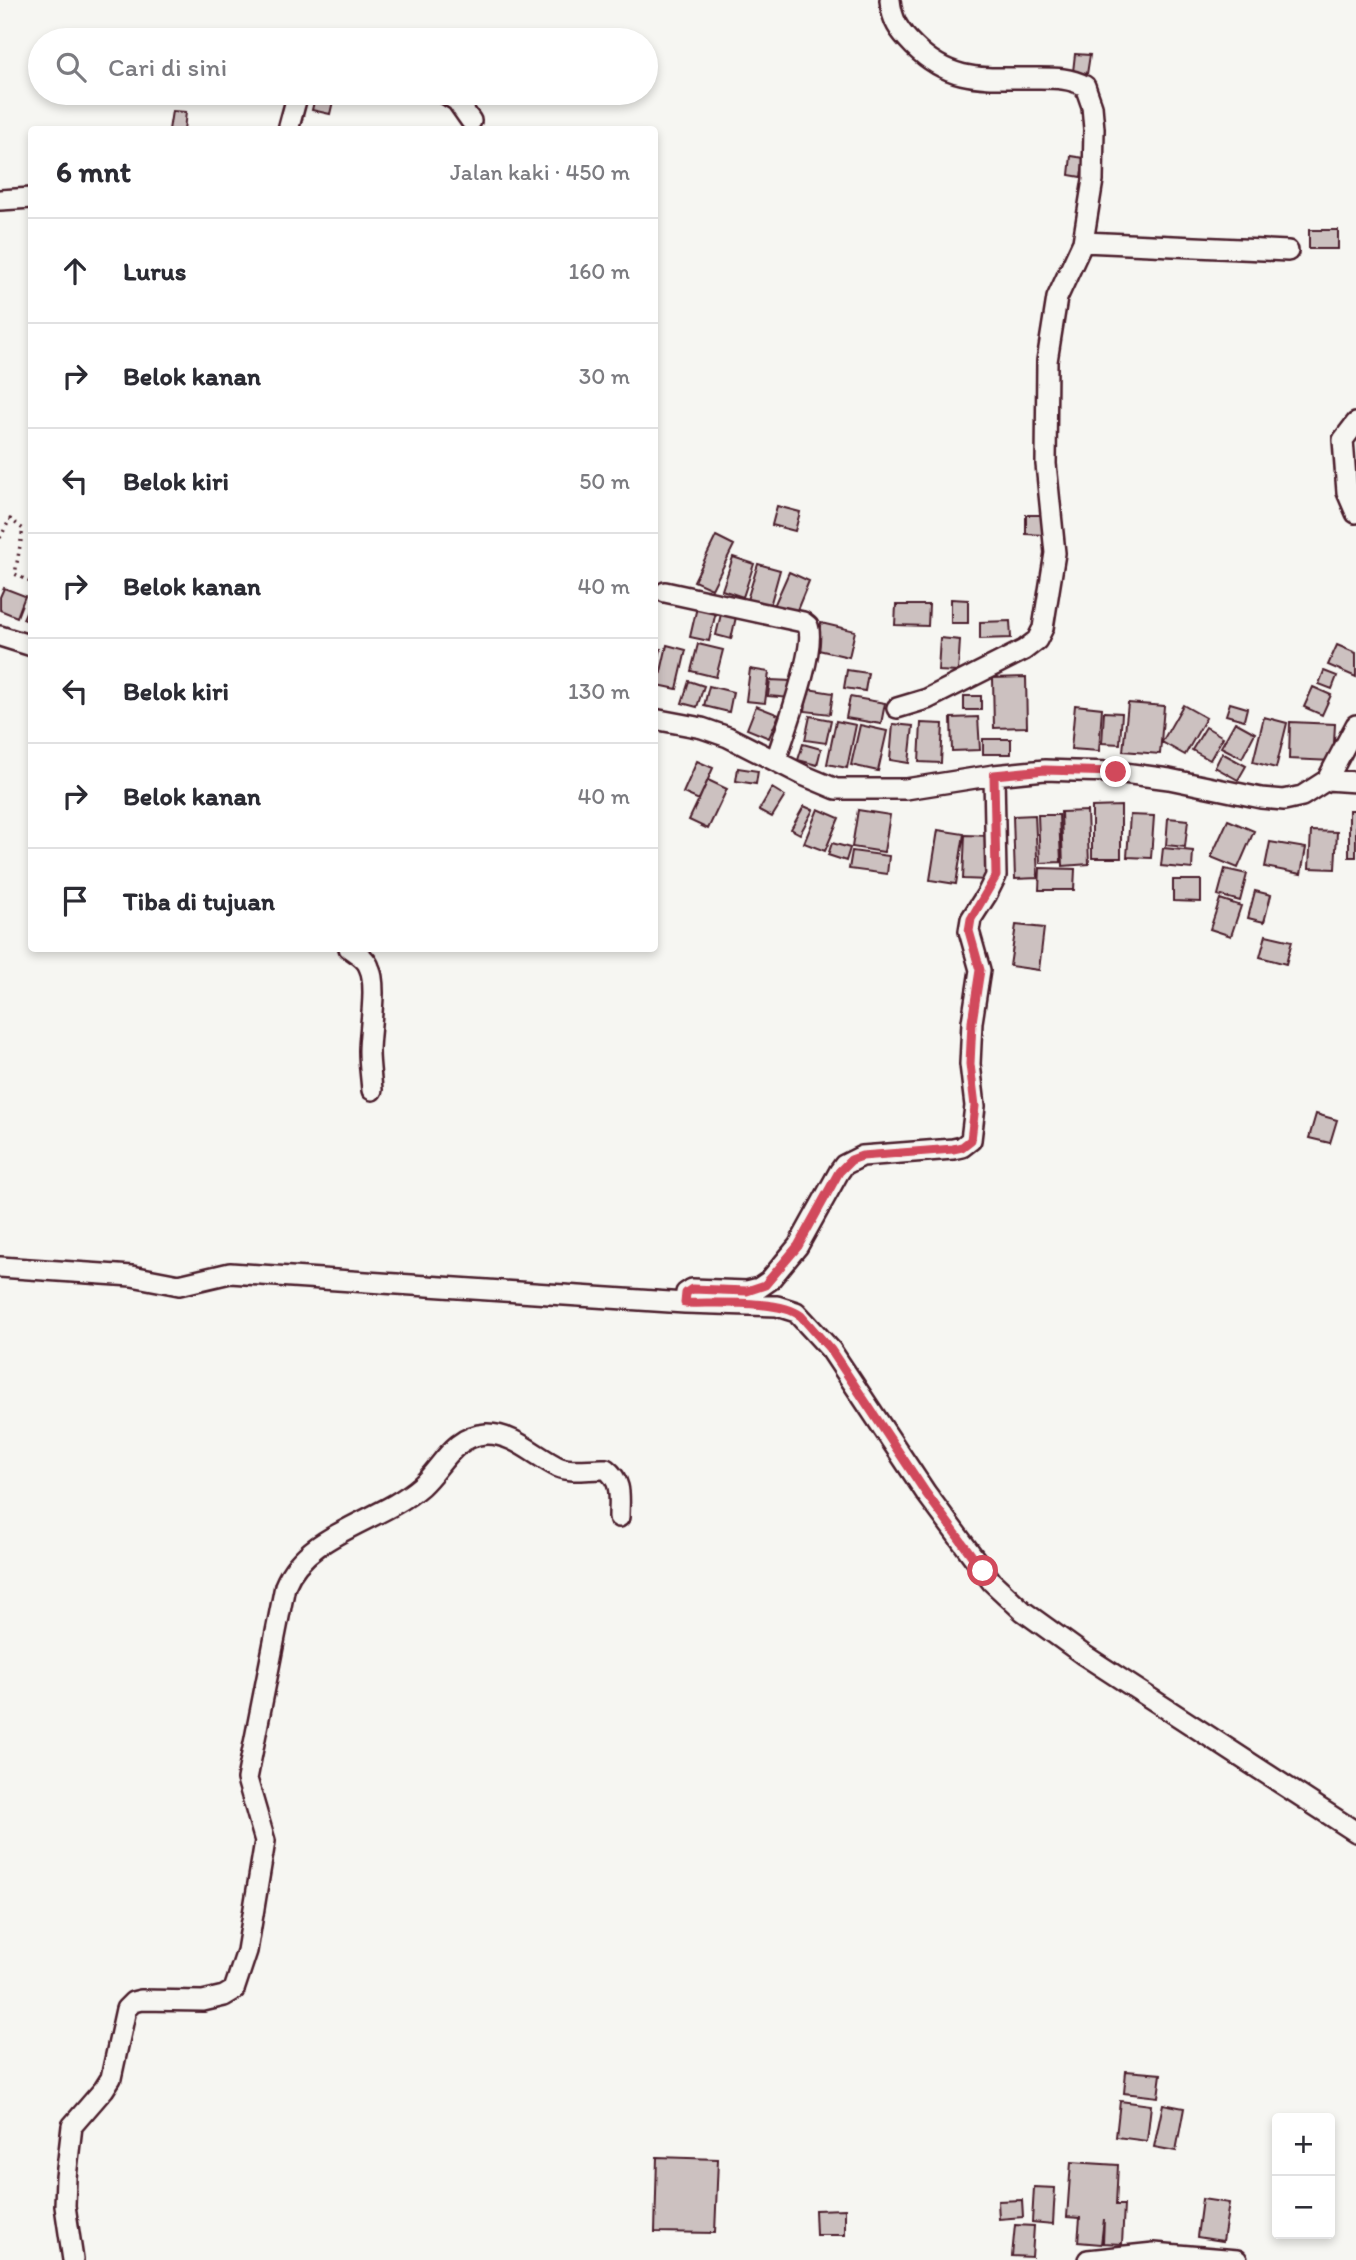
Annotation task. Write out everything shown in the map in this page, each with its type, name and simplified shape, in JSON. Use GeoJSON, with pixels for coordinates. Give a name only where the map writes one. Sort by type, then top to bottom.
{"type":"FeatureCollection","features":[{"type":"Feature","properties":{"kind":"street"},"geometry":{"type":"LineString","coordinates":[[890,0],[891,18],[904,36],[933,63],[952,73],[972,77],[1068,78],[1086,86],[1093,106],[1094,129],[1093,180],[1083,242],[1057,298],[1047,361],[1046,464],[1055,553],[1043,628],[1037,640],[1014,656],[928,699],[897,708]]}},
{"type":"Feature","properties":{"kind":"street"},"geometry":{"type":"LineString","coordinates":[[289,126],[295,105]]}},
{"type":"Feature","properties":{"kind":"street"},"geometry":{"type":"LineString","coordinates":[[460,105],[471,121]]}},
{"type":"Feature","properties":{"kind":"street"},"geometry":{"type":"LineString","coordinates":[[0,200],[28,198]]}},
{"type":"Feature","properties":{"kind":"street"},"geometry":{"type":"LineString","coordinates":[[1083,242],[1288,251]]}},
{"type":"Feature","properties":{"kind":"street"},"geometry":{"type":"LineString","coordinates":[[1356,423],[1343,440],[1347,492],[1356,513]]}},
{"type":"Feature","properties":{"kind":"street"},"geometry":{"type":"LineString","coordinates":[[666,592],[803,622],[808,626],[810,637],[802,677],[776,760]]}},
{"type":"Feature","properties":{"kind":"street"},"geometry":{"type":"LineString","coordinates":[[0,636],[28,645]]}},
{"type":"Feature","properties":{"kind":"street"},"geometry":{"type":"LineString","coordinates":[[658,720],[702,728],[739,742],[836,789],[906,789],[1045,770],[1116,772],[1284,800],[1315,790],[1326,780],[1356,725]]}},
{"type":"Feature","properties":{"kind":"street"},"geometry":{"type":"LineString","coordinates":[[685,1303],[686,1293],[692,1289],[747,1291],[759,1288],[769,1281],[798,1246],[839,1172],[851,1160],[862,1156],[953,1149],[962,1147],[971,1140],[975,1106],[970,1064],[972,1022],[980,970],[969,931],[971,919],[996,876],[994,775]]}},
{"type":"Feature","properties":{"kind":"street"},"geometry":{"type":"LineString","coordinates":[[1326,780],[1356,782]]}},
{"type":"Feature","properties":{"kind":"street"},"geometry":{"type":"LineString","coordinates":[[355,952],[369,965],[373,986],[369,1053],[372,1090]]}},
{"type":"Feature","properties":{"kind":"street"},"geometry":{"type":"LineString","coordinates":[[0,1268],[132,1276],[179,1285],[230,1273],[685,1303],[777,1306],[796,1312],[831,1350],[926,1493],[992,1582],[1023,1611],[1084,1655],[1356,1832]]}},
{"type":"Feature","properties":{"kind":"street"},"geometry":{"type":"LineString","coordinates":[[73,2260],[65,2206],[72,2126],[111,2078],[126,2009],[133,2002],[141,2000],[214,1999],[234,1990],[240,1978],[265,1842],[247,1779],[285,1586],[290,1573],[302,1558],[321,1544],[402,1501],[422,1486],[460,1443],[475,1436],[488,1434],[506,1437],[561,1468],[606,1469],[620,1485],[619,1517]]}},
{"type":"Feature","properties":{"kind":"street"},"geometry":{"type":"LineString","coordinates":[[1088,2260],[1154,2253],[1237,2260]]}},
{"type":"Feature","properties":{"kind":"path"},"geometry":{"type":"LineString","coordinates":[[0,538],[10,519],[23,529],[15,574],[28,579]]}},
{"type":"Feature","properties":{"kind":"building"},"geometry":{"type":"Polygon","coordinates":[[[1075,54],[1090,55],[1087,74],[1073,72],[1075,54]]]}},
{"type":"Feature","properties":{"kind":"building"},"geometry":{"type":"Polygon","coordinates":[[[313,105],[332,105],[330,114],[312,110],[313,105]]]}},
{"type":"Feature","properties":{"kind":"building"},"geometry":{"type":"Polygon","coordinates":[[[172,111],[186,112],[184,126],[170,126],[172,111]]]}},
{"type":"Feature","properties":{"kind":"building"},"geometry":{"type":"Polygon","coordinates":[[[1071,156],[1084,158],[1081,177],[1069,175],[1071,156]]]}},
{"type":"Feature","properties":{"kind":"building"},"geometry":{"type":"Polygon","coordinates":[[[1309,230],[1338,230],[1338,249],[1309,249],[1309,230]]]}},
{"type":"Feature","properties":{"kind":"building"},"geometry":{"type":"Polygon","coordinates":[[[777,506],[800,512],[795,531],[772,525],[777,506]]]}},
{"type":"Feature","properties":{"kind":"building"},"geometry":{"type":"Polygon","coordinates":[[[1026,515],[1044,515],[1044,535],[1026,534],[1026,515]]]}},
{"type":"Feature","properties":{"kind":"building"},"geometry":{"type":"Polygon","coordinates":[[[716,536],[734,545],[712,589],[694,581],[716,536]]]}},
{"type":"Feature","properties":{"kind":"building"},"geometry":{"type":"Polygon","coordinates":[[[733,557],[754,564],[743,597],[722,590],[733,557]]]}},
{"type":"Feature","properties":{"kind":"building"},"geometry":{"type":"Polygon","coordinates":[[[758,564],[780,570],[770,606],[747,600],[758,564]]]}},
{"type":"Feature","properties":{"kind":"building"},"geometry":{"type":"Polygon","coordinates":[[[789,572],[809,581],[795,615],[774,606],[789,572]]]}},
{"type":"Feature","properties":{"kind":"building"},"geometry":{"type":"Polygon","coordinates":[[[4,588],[25,596],[17,617],[0,610],[0,597],[4,588]]]}},
{"type":"Feature","properties":{"kind":"building"},"geometry":{"type":"Polygon","coordinates":[[[951,599],[968,600],[968,623],[951,623],[951,599]]]}},
{"type":"Feature","properties":{"kind":"building"},"geometry":{"type":"Polygon","coordinates":[[[896,605],[929,605],[928,626],[895,625],[896,605]]]}},
{"type":"Feature","properties":{"kind":"building"},"geometry":{"type":"Polygon","coordinates":[[[28,607],[28,621],[23,619],[28,607]]]}},
{"type":"Feature","properties":{"kind":"building"},"geometry":{"type":"Polygon","coordinates":[[[697,607],[716,612],[709,641],[690,637],[697,607]]]}},
{"type":"Feature","properties":{"kind":"building"},"geometry":{"type":"Polygon","coordinates":[[[721,614],[736,617],[731,639],[716,635],[721,614]]]}},
{"type":"Feature","properties":{"kind":"building"},"geometry":{"type":"Polygon","coordinates":[[[1010,621],[1011,638],[980,639],[980,622],[1010,621]]]}},
{"type":"Feature","properties":{"kind":"building"},"geometry":{"type":"Polygon","coordinates":[[[821,623],[855,631],[849,657],[814,649],[821,623]]]}},
{"type":"Feature","properties":{"kind":"building"},"geometry":{"type":"Polygon","coordinates":[[[940,638],[960,640],[958,672],[938,671],[940,638]]]}},
{"type":"Feature","properties":{"kind":"building"},"geometry":{"type":"Polygon","coordinates":[[[698,644],[723,650],[716,677],[691,671],[698,644]]]}},
{"type":"Feature","properties":{"kind":"building"},"geometry":{"type":"Polygon","coordinates":[[[667,645],[686,650],[677,689],[658,685],[667,645]]]}},
{"type":"Feature","properties":{"kind":"building"},"geometry":{"type":"Polygon","coordinates":[[[1337,645],[1356,653],[1356,677],[1328,665],[1337,645]]]}},
{"type":"Feature","properties":{"kind":"building"},"geometry":{"type":"Polygon","coordinates":[[[750,669],[769,672],[765,703],[746,701],[750,669]]]}},
{"type":"Feature","properties":{"kind":"building"},"geometry":{"type":"Polygon","coordinates":[[[847,670],[868,673],[865,691],[844,688],[847,670]]]}},
{"type":"Feature","properties":{"kind":"building"},"geometry":{"type":"Polygon","coordinates":[[[1324,671],[1337,676],[1332,689],[1319,684],[1324,671]]]}},
{"type":"Feature","properties":{"kind":"building"},"geometry":{"type":"Polygon","coordinates":[[[1026,677],[1027,727],[994,728],[993,678],[1026,677]]]}},
{"type":"Feature","properties":{"kind":"building"},"geometry":{"type":"Polygon","coordinates":[[[770,680],[792,681],[791,698],[768,696],[770,680]]]}},
{"type":"Feature","properties":{"kind":"building"},"geometry":{"type":"Polygon","coordinates":[[[689,681],[704,686],[697,707],[682,703],[689,681]]]}},
{"type":"Feature","properties":{"kind":"building"},"geometry":{"type":"Polygon","coordinates":[[[709,686],[733,692],[729,712],[704,706],[709,686]]]}},
{"type":"Feature","properties":{"kind":"building"},"geometry":{"type":"Polygon","coordinates":[[[1313,687],[1331,695],[1322,715],[1304,707],[1313,687]]]}},
{"type":"Feature","properties":{"kind":"building"},"geometry":{"type":"Polygon","coordinates":[[[808,689],[833,693],[830,714],[805,711],[808,689]]]}},
{"type":"Feature","properties":{"kind":"building"},"geometry":{"type":"Polygon","coordinates":[[[964,696],[981,696],[981,710],[964,710],[964,696]]]}},
{"type":"Feature","properties":{"kind":"building"},"geometry":{"type":"Polygon","coordinates":[[[850,697],[885,703],[881,724],[846,718],[850,697]]]}},
{"type":"Feature","properties":{"kind":"building"},"geometry":{"type":"Polygon","coordinates":[[[1128,703],[1164,706],[1160,754],[1123,751],[1128,703]]]}},
{"type":"Feature","properties":{"kind":"building"},"geometry":{"type":"Polygon","coordinates":[[[1230,703],[1247,708],[1244,720],[1226,715],[1230,703]]]}},
{"type":"Feature","properties":{"kind":"building"},"geometry":{"type":"Polygon","coordinates":[[[1075,705],[1102,708],[1099,751],[1071,749],[1075,705]]]}},
{"type":"Feature","properties":{"kind":"building"},"geometry":{"type":"Polygon","coordinates":[[[1183,705],[1206,718],[1185,755],[1162,742],[1183,705]]]}},
{"type":"Feature","properties":{"kind":"building"},"geometry":{"type":"Polygon","coordinates":[[[756,706],[779,715],[769,738],[747,729],[756,706]]]}},
{"type":"Feature","properties":{"kind":"building"},"geometry":{"type":"Polygon","coordinates":[[[1104,712],[1122,713],[1120,744],[1102,743],[1104,712]]]}},
{"type":"Feature","properties":{"kind":"building"},"geometry":{"type":"Polygon","coordinates":[[[810,716],[831,720],[826,743],[805,740],[810,716]]]}},
{"type":"Feature","properties":{"kind":"building"},"geometry":{"type":"Polygon","coordinates":[[[978,717],[980,750],[952,751],[951,718],[978,717]]]}},
{"type":"Feature","properties":{"kind":"building"},"geometry":{"type":"Polygon","coordinates":[[[1264,717],[1287,723],[1276,768],[1253,762],[1264,717]]]}},
{"type":"Feature","properties":{"kind":"building"},"geometry":{"type":"Polygon","coordinates":[[[836,721],[856,725],[847,768],[827,764],[836,721]]]}},
{"type":"Feature","properties":{"kind":"building"},"geometry":{"type":"Polygon","coordinates":[[[1235,722],[1255,733],[1242,758],[1221,747],[1235,722]]]}},
{"type":"Feature","properties":{"kind":"building"},"geometry":{"type":"Polygon","coordinates":[[[1290,722],[1335,724],[1333,761],[1289,759],[1290,722]]]}},
{"type":"Feature","properties":{"kind":"building"},"geometry":{"type":"Polygon","coordinates":[[[921,723],[943,724],[941,763],[919,762],[921,723]]]}},
{"type":"Feature","properties":{"kind":"building"},"geometry":{"type":"Polygon","coordinates":[[[893,724],[913,726],[909,763],[890,760],[893,724]]]}},
{"type":"Feature","properties":{"kind":"building"},"geometry":{"type":"Polygon","coordinates":[[[860,725],[887,731],[878,771],[851,765],[860,725]]]}},
{"type":"Feature","properties":{"kind":"building"},"geometry":{"type":"Polygon","coordinates":[[[1206,727],[1223,737],[1210,760],[1192,750],[1206,727]]]}},
{"type":"Feature","properties":{"kind":"building"},"geometry":{"type":"Polygon","coordinates":[[[983,739],[1011,739],[1011,754],[983,754],[983,739]]]}},
{"type":"Feature","properties":{"kind":"building"},"geometry":{"type":"Polygon","coordinates":[[[803,744],[821,749],[817,765],[798,760],[803,744]]]}},
{"type":"Feature","properties":{"kind":"building"},"geometry":{"type":"Polygon","coordinates":[[[1222,753],[1246,766],[1238,780],[1215,767],[1222,753]]]}},
{"type":"Feature","properties":{"kind":"building"},"geometry":{"type":"Polygon","coordinates":[[[697,761],[713,768],[699,800],[683,793],[697,761]]]}},
{"type":"Feature","properties":{"kind":"building"},"geometry":{"type":"Polygon","coordinates":[[[738,768],[758,771],[756,784],[736,781],[738,768]]]}},
{"type":"Feature","properties":{"kind":"building"},"geometry":{"type":"Polygon","coordinates":[[[708,780],[727,789],[708,829],[689,820],[708,780]]]}},
{"type":"Feature","properties":{"kind":"building"},"geometry":{"type":"Polygon","coordinates":[[[772,788],[785,796],[772,817],[759,810],[772,788]]]}},
{"type":"Feature","properties":{"kind":"building"},"geometry":{"type":"Polygon","coordinates":[[[804,806],[813,810],[800,834],[791,829],[804,806]]]}},
{"type":"Feature","properties":{"kind":"building"},"geometry":{"type":"Polygon","coordinates":[[[1121,806],[1121,858],[1092,858],[1092,807],[1121,806]]]}},
{"type":"Feature","properties":{"kind":"building"},"geometry":{"type":"Polygon","coordinates":[[[818,809],[839,818],[825,851],[804,843],[818,809]]]}},
{"type":"Feature","properties":{"kind":"building"},"geometry":{"type":"Polygon","coordinates":[[[858,810],[890,815],[884,852],[852,847],[858,810]]]}},
{"type":"Feature","properties":{"kind":"building"},"geometry":{"type":"Polygon","coordinates":[[[1349,810],[1356,810],[1356,857],[1349,857],[1349,810]]]}},
{"type":"Feature","properties":{"kind":"building"},"geometry":{"type":"Polygon","coordinates":[[[1087,811],[1089,864],[1063,866],[1061,812],[1087,811]]]}},
{"type":"Feature","properties":{"kind":"building"},"geometry":{"type":"Polygon","coordinates":[[[1035,815],[1038,878],[1015,879],[1013,816],[1035,815]]]}},
{"type":"Feature","properties":{"kind":"building"},"geometry":{"type":"Polygon","coordinates":[[[1038,815],[1059,815],[1061,862],[1040,863],[1038,815]]]}},
{"type":"Feature","properties":{"kind":"building"},"geometry":{"type":"Polygon","coordinates":[[[1130,815],[1154,816],[1151,858],[1127,857],[1130,815]]]}},
{"type":"Feature","properties":{"kind":"building"},"geometry":{"type":"Polygon","coordinates":[[[1168,818],[1188,820],[1185,847],[1166,845],[1168,818]]]}},
{"type":"Feature","properties":{"kind":"building"},"geometry":{"type":"Polygon","coordinates":[[[1228,820],[1254,831],[1238,868],[1211,857],[1228,820]]]}},
{"type":"Feature","properties":{"kind":"building"},"geometry":{"type":"Polygon","coordinates":[[[938,830],[964,834],[956,884],[930,880],[938,830]]]}},
{"type":"Feature","properties":{"kind":"building"},"geometry":{"type":"Polygon","coordinates":[[[1311,831],[1337,832],[1335,869],[1309,868],[1311,831]]]}},
{"type":"Feature","properties":{"kind":"building"},"geometry":{"type":"Polygon","coordinates":[[[965,835],[991,836],[989,880],[963,879],[965,835]]]}},
{"type":"Feature","properties":{"kind":"building"},"geometry":{"type":"Polygon","coordinates":[[[1270,842],[1306,848],[1301,874],[1265,867],[1270,842]]]}},
{"type":"Feature","properties":{"kind":"building"},"geometry":{"type":"Polygon","coordinates":[[[832,843],[850,848],[846,861],[828,855],[832,843]]]}},
{"type":"Feature","properties":{"kind":"building"},"geometry":{"type":"Polygon","coordinates":[[[1163,848],[1193,851],[1192,869],[1161,866],[1163,848]]]}},
{"type":"Feature","properties":{"kind":"building"},"geometry":{"type":"Polygon","coordinates":[[[852,851],[889,856],[887,874],[849,869],[852,851]]]}},
{"type":"Feature","properties":{"kind":"building"},"geometry":{"type":"Polygon","coordinates":[[[1040,868],[1075,869],[1074,890],[1039,890],[1040,868]]]}},
{"type":"Feature","properties":{"kind":"building"},"geometry":{"type":"Polygon","coordinates":[[[1225,869],[1247,874],[1240,901],[1218,895],[1225,869]]]}},
{"type":"Feature","properties":{"kind":"building"},"geometry":{"type":"Polygon","coordinates":[[[1173,880],[1201,880],[1201,902],[1173,901],[1173,880]]]}},
{"type":"Feature","properties":{"kind":"building"},"geometry":{"type":"Polygon","coordinates":[[[1255,891],[1271,895],[1264,922],[1248,918],[1255,891]]]}},
{"type":"Feature","properties":{"kind":"building"},"geometry":{"type":"Polygon","coordinates":[[[1220,899],[1241,906],[1231,936],[1210,929],[1220,899]]]}},
{"type":"Feature","properties":{"kind":"building"},"geometry":{"type":"Polygon","coordinates":[[[1016,925],[1044,928],[1039,970],[1010,966],[1016,925]]]}},
{"type":"Feature","properties":{"kind":"building"},"geometry":{"type":"Polygon","coordinates":[[[1266,935],[1292,941],[1286,964],[1260,957],[1266,935]]]}},
{"type":"Feature","properties":{"kind":"building"},"geometry":{"type":"Polygon","coordinates":[[[1316,1114],[1337,1120],[1330,1143],[1309,1138],[1316,1114]]]}},
{"type":"Feature","properties":{"kind":"building"},"geometry":{"type":"Polygon","coordinates":[[[1126,2071],[1161,2074],[1158,2097],[1124,2093],[1126,2071]]]}},
{"type":"Feature","properties":{"kind":"building"},"geometry":{"type":"Polygon","coordinates":[[[1120,2101],[1151,2105],[1147,2141],[1116,2137],[1120,2101]]]}},
{"type":"Feature","properties":{"kind":"building"},"geometry":{"type":"Polygon","coordinates":[[[1163,2104],[1184,2108],[1176,2151],[1154,2147],[1163,2104]]]}},
{"type":"Feature","properties":{"kind":"building"},"geometry":{"type":"Polygon","coordinates":[[[657,2157],[718,2159],[715,2233],[655,2232],[657,2157]]]}},
{"type":"Feature","properties":{"kind":"building"},"geometry":{"type":"Polygon","coordinates":[[[1071,2162],[1118,2165],[1116,2205],[1124,2205],[1122,2244],[1103,2243],[1104,2219],[1101,2244],[1078,2242],[1080,2218],[1067,2217],[1071,2162]]]}},
{"type":"Feature","properties":{"kind":"building"},"geometry":{"type":"Polygon","coordinates":[[[1034,2187],[1055,2188],[1053,2224],[1032,2222],[1034,2187]]]}},
{"type":"Feature","properties":{"kind":"building"},"geometry":{"type":"Polygon","coordinates":[[[1202,2199],[1229,2203],[1223,2241],[1197,2237],[1202,2199]]]}},
{"type":"Feature","properties":{"kind":"building"},"geometry":{"type":"Polygon","coordinates":[[[1022,2200],[1023,2217],[999,2219],[998,2201],[1022,2200]]]}},
{"type":"Feature","properties":{"kind":"building"},"geometry":{"type":"Polygon","coordinates":[[[845,2209],[845,2235],[816,2235],[815,2210],[845,2209]]]}},
{"type":"Feature","properties":{"kind":"building"},"geometry":{"type":"Polygon","coordinates":[[[1015,2225],[1034,2226],[1032,2257],[1012,2256],[1015,2225]]]}},
{"type":"Feature","properties":{"kind":"route"},"geometry":{"type":"LineString","coordinates":[[983,1571],[926,1493],[831,1350],[801,1316],[777,1306],[685,1303],[686,1293],[692,1289],[747,1291],[765,1285],[798,1246],[839,1172],[851,1160],[862,1156],[953,1149],[962,1147],[971,1140],[975,1106],[970,1064],[972,1022],[980,970],[969,931],[971,919],[996,876],[994,775],[1045,770],[1116,772]]}}]}
